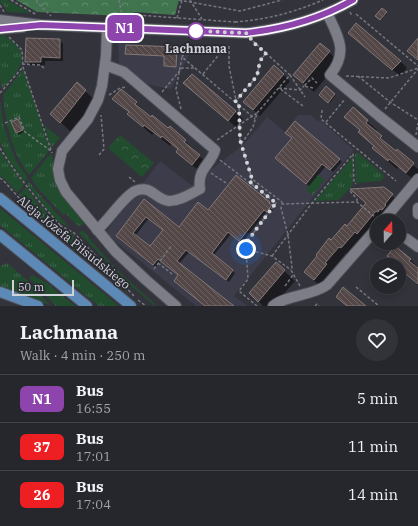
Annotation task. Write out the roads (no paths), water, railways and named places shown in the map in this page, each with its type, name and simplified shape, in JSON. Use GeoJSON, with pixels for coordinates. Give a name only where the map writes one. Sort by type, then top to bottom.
{"type":"FeatureCollection","features":[{"type":"Feature","properties":{"kind":"main road","name":"Aleja Józefa Piłsudskiego"},"geometry":{"type":"LineString","coordinates":[[0,198],[131,306]]}},
{"type":"Feature","properties":{"kind":"main road"},"geometry":{"type":"LineString","coordinates":[[0,235],[87,306]]}},
{"type":"Feature","properties":{"kind":"main road"},"geometry":{"type":"LineString","coordinates":[[0,292],[38,306]]}},
{"type":"Feature","properties":{"kind":"street"},"geometry":{"type":"LineString","coordinates":[[3,17],[41,25],[246,33],[287,26],[327,13],[353,0]]}},
{"type":"Feature","properties":{"kind":"street"},"geometry":{"type":"LineString","coordinates":[[327,13],[339,39],[340,45],[338,62],[330,75],[379,116],[417,143]]}},
{"type":"Feature","properties":{"kind":"street"},"geometry":{"type":"LineString","coordinates":[[3,31],[41,25]]}},
{"type":"Feature","properties":{"kind":"street"},"geometry":{"type":"LineString","coordinates":[[107,27],[105,65],[102,86],[94,111],[62,151],[58,165],[58,175],[63,189],[97,230],[125,261],[176,306]]}},
{"type":"Feature","properties":{"kind":"street"},"geometry":{"type":"LineString","coordinates":[[97,230],[128,196],[136,191],[147,190],[164,200],[170,201],[178,200],[200,189],[199,181],[203,168],[213,150],[124,72],[105,65]]}},
{"type":"Feature","properties":{"kind":"street"},"geometry":{"type":"LineString","coordinates":[[387,214],[416,185]]}},
{"type":"Feature","properties":{"kind":"street"},"geometry":{"type":"LineString","coordinates":[[418,208],[418,214]]}},
{"type":"Feature","properties":{"kind":"street"},"geometry":{"type":"LineString","coordinates":[[273,306],[278,302],[320,289],[327,285],[370,239]]}},
{"type":"Feature","properties":{"kind":"street"},"geometry":{"type":"LineString","coordinates":[[406,239],[418,248]]}},
{"type":"Feature","properties":{"kind":"place","name":"Lachmana"},"geometry":{"type":"Point","coordinates":[196,31]}}]}
